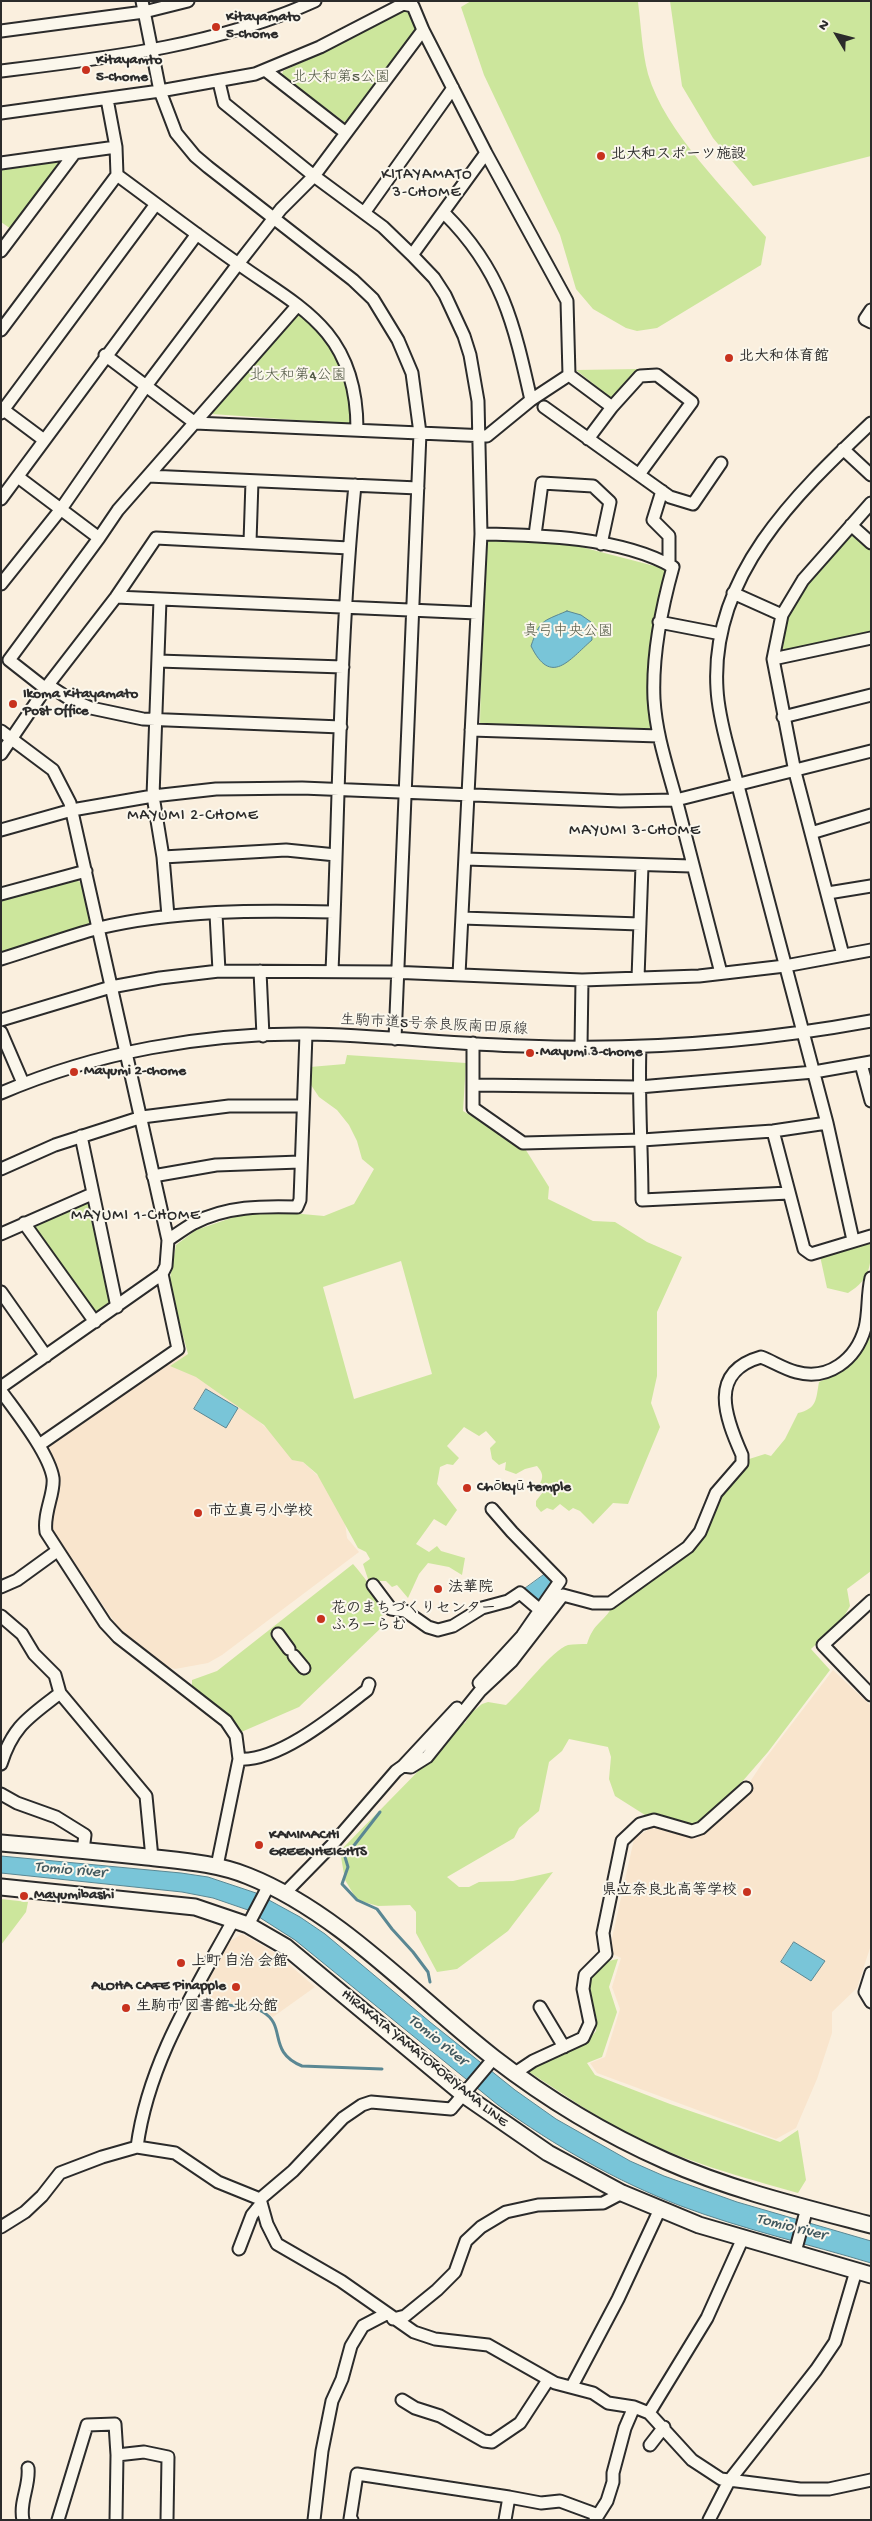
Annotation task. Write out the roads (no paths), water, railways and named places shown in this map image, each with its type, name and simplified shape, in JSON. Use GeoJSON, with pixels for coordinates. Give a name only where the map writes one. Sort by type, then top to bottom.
{"type":"FeatureCollection","features":[{"type":"Feature","properties":{"kind":"main road"},"geometry":{"type":"LineString","coordinates":[[1,1843],[83,1850],[217,1866],[269,1885],[313,1910],[494,2058],[578,2115],[667,2162],[725,2183],[871,2226]]}},
{"type":"Feature","properties":{"kind":"main road","name":"HIRAKATA YAMATOKORIYAMA LINE"},"geometry":{"type":"LineString","coordinates":[[1,1887],[152,1901],[194,1907],[241,1922],[286,1947],[464,2095],[548,2153],[622,2193],[660,2210],[743,2238],[871,2275]]}},
{"type":"Feature","properties":{"kind":"street"},"geometry":{"type":"LineString","coordinates":[[1,31],[143,6],[188,1]]}},
{"type":"Feature","properties":{"kind":"street"},"geometry":{"type":"LineString","coordinates":[[1,71],[152,50],[214,37],[315,1]]}},
{"type":"Feature","properties":{"kind":"street"},"geometry":{"type":"LineString","coordinates":[[1,113],[218,82],[265,70],[320,47],[403,4],[413,6],[423,30],[486,153],[567,301],[569,375]]}},
{"type":"Feature","properties":{"kind":"street"},"geometry":{"type":"LineString","coordinates":[[143,6],[160,91],[169,119],[184,144],[208,167],[353,280],[383,312],[398,340],[412,373],[420,433],[395,1040]]}},
{"type":"Feature","properties":{"kind":"street"},"geometry":{"type":"LineString","coordinates":[[1,584],[61,509],[146,386],[238,264],[273,219],[314,176],[423,30]]}},
{"type":"Feature","properties":{"kind":"street"},"geometry":{"type":"LineString","coordinates":[[265,70],[346,133]]}},
{"type":"Feature","properties":{"kind":"street"},"geometry":{"type":"LineString","coordinates":[[218,82],[224,103],[314,176],[364,212],[412,255],[434,278],[464,336],[475,376],[481,534],[459,975]]}},
{"type":"Feature","properties":{"kind":"street"},"geometry":{"type":"LineString","coordinates":[[364,212],[453,88]]}},
{"type":"Feature","properties":{"kind":"street"},"geometry":{"type":"LineString","coordinates":[[1,330],[117,175],[116,147],[107,99]]}},
{"type":"Feature","properties":{"kind":"street"},"geometry":{"type":"LineString","coordinates":[[1,163],[116,147]]}},
{"type":"Feature","properties":{"kind":"street"},"geometry":{"type":"LineString","coordinates":[[412,255],[486,153]]}},
{"type":"Feature","properties":{"kind":"street"},"geometry":{"type":"LineString","coordinates":[[1,251],[74,154]]}},
{"type":"Feature","properties":{"kind":"street"},"geometry":{"type":"LineString","coordinates":[[117,175],[297,306],[326,332],[347,367],[355,395],[357,429]]}},
{"type":"Feature","properties":{"kind":"street"},"geometry":{"type":"LineString","coordinates":[[44,440],[2,411],[156,204]]}},
{"type":"Feature","properties":{"kind":"street"},"geometry":{"type":"LineString","coordinates":[[444,213],[470,241],[499,287],[508,308],[521,353],[531,400]]}},
{"type":"Feature","properties":{"kind":"street"},"geometry":{"type":"LineString","coordinates":[[1,499],[196,234]]}},
{"type":"Feature","properties":{"kind":"street"},"geometry":{"type":"LineString","coordinates":[[297,306],[118,510],[9,660],[47,687],[91,708],[154,720],[341,727]]}},
{"type":"Feature","properties":{"kind":"street"},"geometry":{"type":"LineString","coordinates":[[871,310],[865,319],[871,322]]}},
{"type":"Feature","properties":{"kind":"street"},"geometry":{"type":"LineString","coordinates":[[105,356],[195,423],[478,436],[487,436],[531,400],[569,375]]}},
{"type":"Feature","properties":{"kind":"street"},"geometry":{"type":"LineString","coordinates":[[569,375],[612,407]]}},
{"type":"Feature","properties":{"kind":"street"},"geometry":{"type":"LineString","coordinates":[[588,439],[612,407],[640,376],[657,375],[692,402],[640,473]]}},
{"type":"Feature","properties":{"kind":"street"},"geometry":{"type":"LineString","coordinates":[[544,406],[588,439],[640,473],[670,497],[693,504],[721,463]]}},
{"type":"Feature","properties":{"kind":"street"},"geometry":{"type":"LineString","coordinates":[[853,1240],[827,1123],[738,786],[718,702],[717,672],[721,634],[732,593],[749,560],[769,530],[843,450],[871,423]]}},
{"type":"Feature","properties":{"kind":"street"},"geometry":{"type":"LineString","coordinates":[[843,450],[871,475]]}},
{"type":"Feature","properties":{"kind":"street"},"geometry":{"type":"LineString","coordinates":[[148,476],[418,488]]}},
{"type":"Feature","properties":{"kind":"street"},"geometry":{"type":"LineString","coordinates":[[18,477],[99,538]]}},
{"type":"Feature","properties":{"kind":"street"},"geometry":{"type":"LineString","coordinates":[[250,542],[252,481]]}},
{"type":"Feature","properties":{"kind":"street"},"geometry":{"type":"LineString","coordinates":[[535,535],[542,484],[593,486],[610,502],[601,544]]}},
{"type":"Feature","properties":{"kind":"street"},"geometry":{"type":"LineString","coordinates":[[332,971],[337,791],[349,548],[355,485]]}},
{"type":"Feature","properties":{"kind":"street"},"geometry":{"type":"LineString","coordinates":[[662,491],[653,520],[669,536],[668,564]]}},
{"type":"Feature","properties":{"kind":"street"},"geometry":{"type":"LineString","coordinates":[[843,955],[795,772],[773,659],[782,615],[803,580],[871,503]]}},
{"type":"Feature","properties":{"kind":"street"},"geometry":{"type":"LineString","coordinates":[[852,525],[871,543]]}},
{"type":"Feature","properties":{"kind":"street"},"geometry":{"type":"LineString","coordinates":[[481,534],[535,535],[601,544],[673,567],[659,622],[654,679],[659,736],[691,866],[721,973]]}},
{"type":"Feature","properties":{"kind":"street"},"geometry":{"type":"LineString","coordinates":[[1,754],[47,687],[116,597],[156,538],[349,548]]}},
{"type":"Feature","properties":{"kind":"street"},"geometry":{"type":"LineString","coordinates":[[732,593],[782,615]]}},
{"type":"Feature","properties":{"kind":"street"},"geometry":{"type":"LineString","coordinates":[[116,597],[477,613]]}},
{"type":"Feature","properties":{"kind":"street"},"geometry":{"type":"LineString","coordinates":[[160,600],[154,720],[153,796],[163,858],[168,916]]}},
{"type":"Feature","properties":{"kind":"street"},"geometry":{"type":"LineString","coordinates":[[659,622],[721,634]]}},
{"type":"Feature","properties":{"kind":"street"},"geometry":{"type":"LineString","coordinates":[[773,659],[871,638]]}},
{"type":"Feature","properties":{"kind":"street"},"geometry":{"type":"LineString","coordinates":[[158,661],[343,667]]}},
{"type":"Feature","properties":{"kind":"street"},"geometry":{"type":"LineString","coordinates":[[783,717],[871,695]]}},
{"type":"Feature","properties":{"kind":"street"},"geometry":{"type":"LineString","coordinates":[[471,730],[659,736]]}},
{"type":"Feature","properties":{"kind":"street"},"geometry":{"type":"LineString","coordinates":[[1,731],[53,770],[67,794],[99,928],[168,1240],[166,1266],[162,1274],[1,1387]]}},
{"type":"Feature","properties":{"kind":"street"},"geometry":{"type":"LineString","coordinates":[[1,830],[72,810],[153,796],[260,788],[620,801],[676,800],[795,772],[871,751]]}},
{"type":"Feature","properties":{"kind":"street"},"geometry":{"type":"LineString","coordinates":[[811,833],[871,814]]}},
{"type":"Feature","properties":{"kind":"street"},"geometry":{"type":"LineString","coordinates":[[163,858],[276,850],[336,855]]}},
{"type":"Feature","properties":{"kind":"street"},"geometry":{"type":"LineString","coordinates":[[465,859],[642,866],[691,866]]}},
{"type":"Feature","properties":{"kind":"street"},"geometry":{"type":"LineString","coordinates":[[638,978],[642,866]]}},
{"type":"Feature","properties":{"kind":"street"},"geometry":{"type":"LineString","coordinates":[[1,894],[86,871]]}},
{"type":"Feature","properties":{"kind":"street"},"geometry":{"type":"LineString","coordinates":[[828,893],[871,886]]}},
{"type":"Feature","properties":{"kind":"street"},"geometry":{"type":"LineString","coordinates":[[1,958],[99,928],[168,916],[270,911],[334,912]]}},
{"type":"Feature","properties":{"kind":"street"},"geometry":{"type":"LineString","coordinates":[[216,914],[219,971]]}},
{"type":"Feature","properties":{"kind":"street"},"geometry":{"type":"LineString","coordinates":[[462,918],[640,924]]}},
{"type":"Feature","properties":{"kind":"street"},"geometry":{"type":"LineString","coordinates":[[1,1020],[111,987],[160,978],[219,971],[332,971],[582,980],[721,973],[785,966],[871,950]]}},
{"type":"Feature","properties":{"kind":"street"},"geometry":{"type":"LineString","coordinates":[[260,971],[263,1036]]}},
{"type":"Feature","properties":{"kind":"street"},"geometry":{"type":"LineString","coordinates":[[581,1047],[582,980]]}},
{"type":"Feature","properties":{"kind":"street","name":"生駒市道5号奈良阪南田原線"},"geometry":{"type":"LineString","coordinates":[[1,1093],[23,1083],[86,1062],[127,1052],[193,1042],[263,1036],[306,1034],[473,1044],[640,1047],[802,1032],[871,1021]]}},
{"type":"Feature","properties":{"kind":"street"},"geometry":{"type":"LineString","coordinates":[[1,1032],[23,1083]]}},
{"type":"Feature","properties":{"kind":"street"},"geometry":{"type":"LineString","coordinates":[[168,1240],[195,1223],[236,1208],[260,1206],[297,1207],[300,1200],[306,1034]]}},
{"type":"Feature","properties":{"kind":"street"},"geometry":{"type":"LineString","coordinates":[[473,1044],[473,1108],[523,1143],[642,1140],[773,1131],[827,1123]]}},
{"type":"Feature","properties":{"kind":"street"},"geometry":{"type":"LineString","coordinates":[[640,1047],[639,1087],[642,1140],[642,1200],[789,1194]]}},
{"type":"Feature","properties":{"kind":"street"},"geometry":{"type":"LineString","coordinates":[[473,1086],[639,1087],[814,1072],[866,1063],[871,1101]]}},
{"type":"Feature","properties":{"kind":"street"},"geometry":{"type":"LineString","coordinates":[[1,1169],[55,1144],[142,1118],[229,1106],[302,1106]]}},
{"type":"Feature","properties":{"kind":"street"},"geometry":{"type":"LineString","coordinates":[[773,1131],[804,1249],[812,1254],[871,1236]]}},
{"type":"Feature","properties":{"kind":"street"},"geometry":{"type":"LineString","coordinates":[[80,1136],[117,1307]]}},
{"type":"Feature","properties":{"kind":"street"},"geometry":{"type":"LineString","coordinates":[[153,1176],[216,1165],[300,1162]]}},
{"type":"Feature","properties":{"kind":"street"},"geometry":{"type":"LineString","coordinates":[[1,1234],[92,1194]]}},
{"type":"Feature","properties":{"kind":"street"},"geometry":{"type":"LineString","coordinates":[[24,1223],[95,1322]]}},
{"type":"Feature","properties":{"kind":"street"},"geometry":{"type":"LineString","coordinates":[[39,1445],[178,1349],[162,1274]]}},
{"type":"Feature","properties":{"kind":"street"},"geometry":{"type":"LineString","coordinates":[[403,1766],[411,1767],[427,1757],[480,1691],[512,1661],[562,1595],[593,1603],[610,1603],[688,1547],[700,1532],[716,1493],[742,1463],[742,1455],[725,1408],[726,1382],[732,1373],[748,1360],[761,1356],[794,1372],[812,1375],[832,1371],[853,1354],[865,1328],[867,1294],[871,1278]]}},
{"type":"Feature","properties":{"kind":"street"},"geometry":{"type":"LineString","coordinates":[[1,1292],[46,1356]]}},
{"type":"Feature","properties":{"kind":"street"},"geometry":{"type":"LineString","coordinates":[[1,1391],[39,1445],[53,1479],[45,1522],[46,1532],[105,1623],[118,1637],[226,1721],[236,1736],[239,1759],[217,1866]]}},
{"type":"Feature","properties":{"kind":"street"},"geometry":{"type":"LineString","coordinates":[[284,1894],[506,1654],[541,1611],[560,1581],[492,1509]]}},
{"type":"Feature","properties":{"kind":"street"},"geometry":{"type":"LineString","coordinates":[[1,1587],[17,1580],[57,1551]]}},
{"type":"Feature","properties":{"kind":"street"},"geometry":{"type":"LineString","coordinates":[[373,1585],[391,1609],[405,1611],[428,1627],[438,1630],[453,1626],[482,1608],[508,1602],[520,1593],[541,1611]]}},
{"type":"Feature","properties":{"kind":"street"},"geometry":{"type":"LineString","coordinates":[[869,1688],[824,1645],[871,1601]]}},
{"type":"Feature","properties":{"kind":"street"},"geometry":{"type":"LineString","coordinates":[[1,1616],[22,1634],[34,1654],[55,1675],[60,1693],[146,1796],[152,1858]]}},
{"type":"Feature","properties":{"kind":"street"},"geometry":{"type":"LineString","coordinates":[[278,1634],[304,1668]]}},
{"type":"Feature","properties":{"kind":"street"},"geometry":{"type":"LineString","coordinates":[[239,1759],[253,1760],[311,1733],[366,1690],[369,1684]]}},
{"type":"Feature","properties":{"kind":"street"},"geometry":{"type":"LineString","coordinates":[[1,1764],[18,1727],[60,1693]]}},
{"type":"Feature","properties":{"kind":"street"},"geometry":{"type":"LineString","coordinates":[[515,2074],[534,2061],[584,2038],[590,2023],[583,1989],[585,1975],[606,1954],[603,1933],[622,1841],[640,1824],[654,1820],[692,1831],[700,1828],[746,1788]]}},
{"type":"Feature","properties":{"kind":"street"},"geometry":{"type":"LineString","coordinates":[[1,1794],[17,1803],[56,1817],[85,1835],[83,1850]]}},
{"type":"Feature","properties":{"kind":"street"},"geometry":{"type":"LineString","coordinates":[[137,2147],[146,2101],[168,2039],[241,1922],[269,1885]]}},
{"type":"Feature","properties":{"kind":"street"},"geometry":{"type":"LineString","coordinates":[[871,1973],[865,1992],[871,2002]]}},
{"type":"Feature","properties":{"kind":"street"},"geometry":{"type":"LineString","coordinates":[[540,2007],[564,2047]]}},
{"type":"Feature","properties":{"kind":"street"},"geometry":{"type":"LineString","coordinates":[[239,2249],[252,2215],[260,2201],[293,2171],[343,2118],[362,2105],[371,2102],[451,2110],[494,2058]]}},
{"type":"Feature","properties":{"kind":"street"},"geometry":{"type":"LineString","coordinates":[[1,2227],[8,2225],[31,2206],[60,2173],[102,2157],[137,2147],[153,2148],[175,2153],[218,2182],[260,2201],[277,2244],[341,2281],[414,2332],[434,2339],[488,2346],[548,2380],[593,2393],[608,2403],[634,2407],[650,2413],[692,2460],[729,2481],[830,2489],[871,2480]]}},
{"type":"Feature","properties":{"kind":"street"},"geometry":{"type":"LineString","coordinates":[[314,2520],[322,2451],[332,2401],[342,2379],[351,2346],[363,2326],[390,2316],[405,2316],[437,2290],[455,2272],[466,2241],[481,2227],[506,2212],[538,2205],[603,2203],[622,2193]]}},
{"type":"Feature","properties":{"kind":"street"},"geometry":{"type":"LineString","coordinates":[[795,2252],[807,2208]]}},
{"type":"Feature","properties":{"kind":"street"},"geometry":{"type":"LineString","coordinates":[[572,2386],[618,2299],[660,2210]]}},
{"type":"Feature","properties":{"kind":"street"},"geometry":{"type":"LineString","coordinates":[[650,2413],[707,2318],[743,2238]]}},
{"type":"Feature","properties":{"kind":"street"},"geometry":{"type":"LineString","coordinates":[[709,2520],[729,2481],[816,2370],[834,2342],[856,2271]]}},
{"type":"Feature","properties":{"kind":"street"},"geometry":{"type":"LineString","coordinates":[[402,2400],[415,2408],[440,2416],[484,2441],[492,2442],[520,2422],[548,2380]]}},
{"type":"Feature","properties":{"kind":"street"},"geometry":{"type":"LineString","coordinates":[[352,2520],[350,2519],[357,2474],[541,2503],[560,2501],[597,2517],[607,2501],[625,2428],[634,2407]]}},
{"type":"Feature","properties":{"kind":"street"},"geometry":{"type":"LineString","coordinates":[[58,2520],[87,2425],[115,2424],[117,2455],[116,2520]]}},
{"type":"Feature","properties":{"kind":"street"},"geometry":{"type":"LineString","coordinates":[[650,2445],[664,2427]]}},
{"type":"Feature","properties":{"kind":"street"},"geometry":{"type":"LineString","coordinates":[[117,2455],[144,2452],[168,2456],[166,2520]]}},
{"type":"Feature","properties":{"kind":"street"},"geometry":{"type":"LineString","coordinates":[[23,2520],[23,2503],[29,2482],[28,2468]]}},
{"type":"Feature","properties":{"kind":"street"},"geometry":{"type":"LineString","coordinates":[[505,2520],[510,2497]]}},
{"type":"Feature","properties":{"kind":"water"},"geometry":{"type":"Polygon","coordinates":[[[567,611],[581,615],[591,622],[592,640],[576,655],[560,666],[546,665],[538,658],[531,646],[534,637],[539,626],[552,617],[567,611]]]}},
{"type":"Feature","properties":{"kind":"water"},"geometry":{"type":"Polygon","coordinates":[[[206,1389],[238,1408],[226,1428],[194,1409],[206,1389]]]}},
{"type":"Feature","properties":{"kind":"water"},"geometry":{"type":"Polygon","coordinates":[[[545,1574],[554,1583],[539,1604],[523,1590],[545,1574]]]}},
{"type":"Feature","properties":{"kind":"water","name":"Tomio river"},"geometry":{"type":"Polygon","coordinates":[[[1,1856],[181,1873],[208,1877],[256,1893],[300,1917],[325,1934],[430,2022],[515,2090],[556,2119],[630,2161],[664,2176],[737,2202],[871,2241],[871,2263],[751,2229],[681,2206],[586,2162],[498,2105],[295,1940],[248,1910],[213,1898],[182,1892],[1,1873],[1,1856]]]}},
{"type":"Feature","properties":{"kind":"water"},"geometry":{"type":"Polygon","coordinates":[[[794,1942],[825,1961],[811,1981],[781,1962],[794,1942]]]}},
{"type":"Feature","properties":{"kind":"waterway"},"geometry":{"type":"LineString","coordinates":[[380,1812],[345,1857],[348,1867],[342,1884],[357,1900],[377,1909],[428,1972],[430,1982]]}},
{"type":"Feature","properties":{"kind":"waterway"},"geometry":{"type":"LineString","coordinates":[[213,2002],[263,2012],[274,2024],[285,2054],[302,2066],[382,2069]]}},
{"type":"Feature","properties":{"kind":"waterway"},"geometry":{"type":"LineString","coordinates":[[445,2105],[450,2101]]}},
{"type":"Feature","properties":{"kind":"place","name":"Kitayamato 5-chome"},"geometry":{"type":"Point","coordinates":[216,27]}},
{"type":"Feature","properties":{"kind":"place","name":"Kitayamto 5-chome"},"geometry":{"type":"Point","coordinates":[86,70]}},
{"type":"Feature","properties":{"kind":"place","name":"北大和スポーツ施設"},"geometry":{"type":"Point","coordinates":[601,156]}},
{"type":"Feature","properties":{"kind":"place","name":"北大和体育館"},"geometry":{"type":"Point","coordinates":[729,358]}},
{"type":"Feature","properties":{"kind":"place","name":"Ikoma Kitayamato Post Office"},"geometry":{"type":"Point","coordinates":[13,704]}},
{"type":"Feature","properties":{"kind":"place","name":"Mayumi 3-chome"},"geometry":{"type":"Point","coordinates":[530,1053]}},
{"type":"Feature","properties":{"kind":"place","name":"Mayumi 2-chome"},"geometry":{"type":"Point","coordinates":[74,1072]}},
{"type":"Feature","properties":{"kind":"place","name":"Chōkyū temple"},"geometry":{"type":"Point","coordinates":[467,1488]}},
{"type":"Feature","properties":{"kind":"place","name":"市立真弓小学校"},"geometry":{"type":"Point","coordinates":[198,1513]}},
{"type":"Feature","properties":{"kind":"place","name":"法華院"},"geometry":{"type":"Point","coordinates":[438,1589]}},
{"type":"Feature","properties":{"kind":"place","name":"花のまちづくりセンター ふろーらむ"},"geometry":{"type":"Point","coordinates":[321,1619]}},
{"type":"Feature","properties":{"kind":"place","name":"KAMIMACHI GREENHEIGHTS"},"geometry":{"type":"Point","coordinates":[259,1845]}},
{"type":"Feature","properties":{"kind":"place","name":"県立奈良北高等学校"},"geometry":{"type":"Point","coordinates":[747,1892]}},
{"type":"Feature","properties":{"kind":"place","name":"Mayumibashi"},"geometry":{"type":"Point","coordinates":[24,1896]}},
{"type":"Feature","properties":{"kind":"place","name":"上町 自治 会館"},"geometry":{"type":"Point","coordinates":[181,1963]}},
{"type":"Feature","properties":{"kind":"place","name":"ALOHA CAFE Pinapple"},"geometry":{"type":"Point","coordinates":[236,1987]}},
{"type":"Feature","properties":{"kind":"place","name":"生駒市 図書館 北分館"},"geometry":{"type":"Point","coordinates":[126,2008]}},
{"type":"Feature","properties":{"kind":"district","name":"KITAYAMATO 3-CHOME"},"geometry":{"type":"Point","coordinates":[427,185]}},
{"type":"Feature","properties":{"kind":"district","name":"MAYUMI 2-CHOME"},"geometry":{"type":"Point","coordinates":[193,817]}},
{"type":"Feature","properties":{"kind":"district","name":"MAYUMI 3-CHOME"},"geometry":{"type":"Point","coordinates":[635,832]}},
{"type":"Feature","properties":{"kind":"district","name":"MAYUMI 1-CHOME"},"geometry":{"type":"Point","coordinates":[136,1217]}},
{"type":"Feature","properties":{"kind":"park label","name":"北大和第5公園"},"geometry":{"type":"Point","coordinates":[341,79]}},
{"type":"Feature","properties":{"kind":"park label","name":"北大和第4公園"},"geometry":{"type":"Point","coordinates":[298,377]}},
{"type":"Feature","properties":{"kind":"park label","name":"真弓中央公園"},"geometry":{"type":"Point","coordinates":[568,633]}}]}
